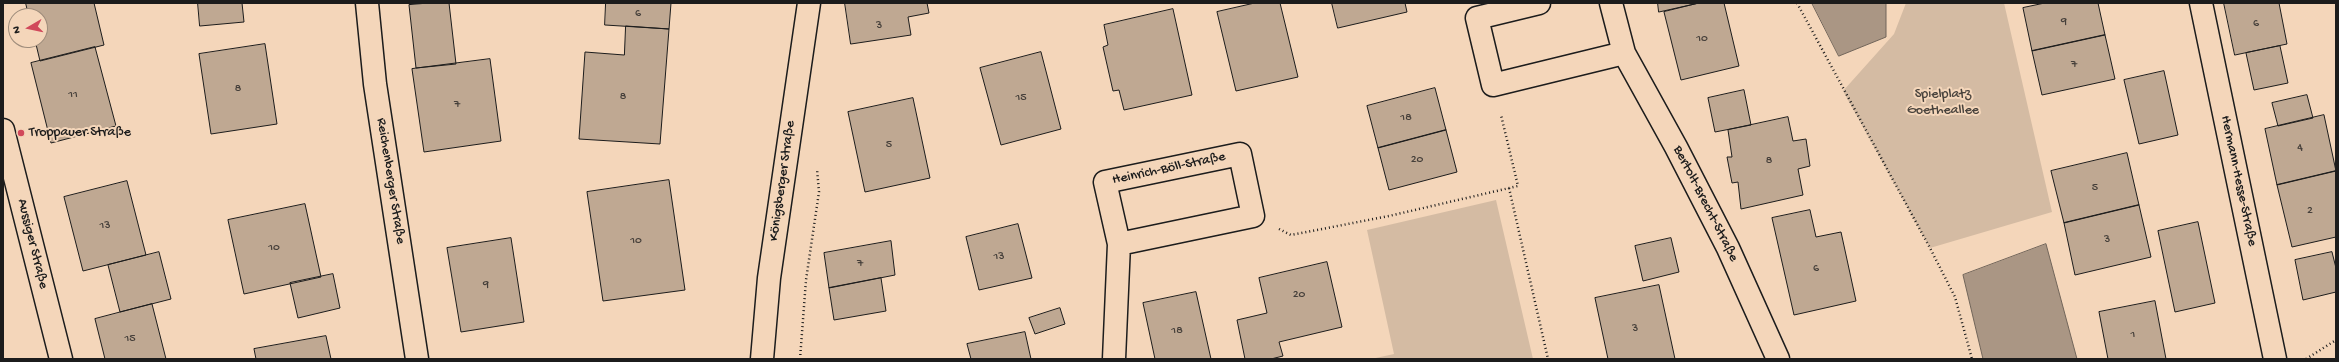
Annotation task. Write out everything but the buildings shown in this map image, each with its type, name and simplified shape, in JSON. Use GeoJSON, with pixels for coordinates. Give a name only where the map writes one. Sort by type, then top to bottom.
{"type":"FeatureCollection","features":[{"type":"Feature","properties":{"kind":"street","name":"Reichenberger Straße"},"geometry":{"type":"LineString","coordinates":[[367,3],[375,84],[417,359]]}},
{"type":"Feature","properties":{"kind":"street","name":"Königsberger Straße"},"geometry":{"type":"LineString","coordinates":[[762,359],[770,270],[809,3]]}},
{"type":"Feature","properties":{"kind":"street"},"geometry":{"type":"LineString","coordinates":[[1539,3],[1477,18],[1493,85],[1624,53]]}},
{"type":"Feature","properties":{"kind":"street","name":"Bertolt-Brecht-Straße"},"geometry":{"type":"LineString","coordinates":[[1611,3],[1624,53],[1676,147],[1728,248],[1778,359]]}},
{"type":"Feature","properties":{"kind":"street","name":"Hermann-Hesse-Straße"},"geometry":{"type":"LineString","coordinates":[[2200,3],[2274,359]]}},
{"type":"Feature","properties":{"kind":"street","name":"Aussiger Straße"},"geometry":{"type":"LineString","coordinates":[[3,130],[61,359]]}},
{"type":"Feature","properties":{"kind":"street","name":"Heinrich-Böll-Straße"},"geometry":{"type":"LineString","coordinates":[[1114,359],[1119,244],[1105,182],[1240,154],[1253,216]]}},
{"type":"Feature","properties":{"kind":"street"},"geometry":{"type":"LineString","coordinates":[[1119,244],[1253,216]]}},
{"type":"Feature","properties":{"kind":"path"},"geometry":{"type":"LineString","coordinates":[[1797,3],[1951,290],[1972,359]]}},
{"type":"Feature","properties":{"kind":"path"},"geometry":{"type":"LineString","coordinates":[[1253,216],[1291,235],[1389,216],[1518,186],[1493,85]]}},
{"type":"Feature","properties":{"kind":"path"},"geometry":{"type":"LineString","coordinates":[[1509,188],[1548,359]]}},
{"type":"Feature","properties":{"kind":"path"},"geometry":{"type":"LineString","coordinates":[[2306,359],[2336,340]]}},
{"type":"Feature","properties":{"kind":"green space","name":"Spielplatz Goetheallee"},"geometry":{"type":"Polygon","coordinates":[[[1906,3],[2004,3],[2052,212],[1930,248],[1843,91],[1894,34],[1906,3]]]}},
{"type":"Feature","properties":{"kind":"green space"},"geometry":{"type":"Polygon","coordinates":[[[1496,200],[1533,359],[1371,359],[1394,354],[1367,230],[1496,200]]]}},
{"type":"Feature","properties":{"kind":"shaded area"},"geometry":{"type":"Polygon","coordinates":[[[1812,3],[1886,3],[1886,37],[1839,56],[1812,3]]]}},
{"type":"Feature","properties":{"kind":"shaded area"},"geometry":{"type":"Polygon","coordinates":[[[2046,244],[2077,359],[1983,359],[1963,275],[2046,244]]]}},
{"type":"Feature","properties":{"kind":"place","name":"Troppauer Straße"},"geometry":{"type":"Point","coordinates":[21,133]}}]}
